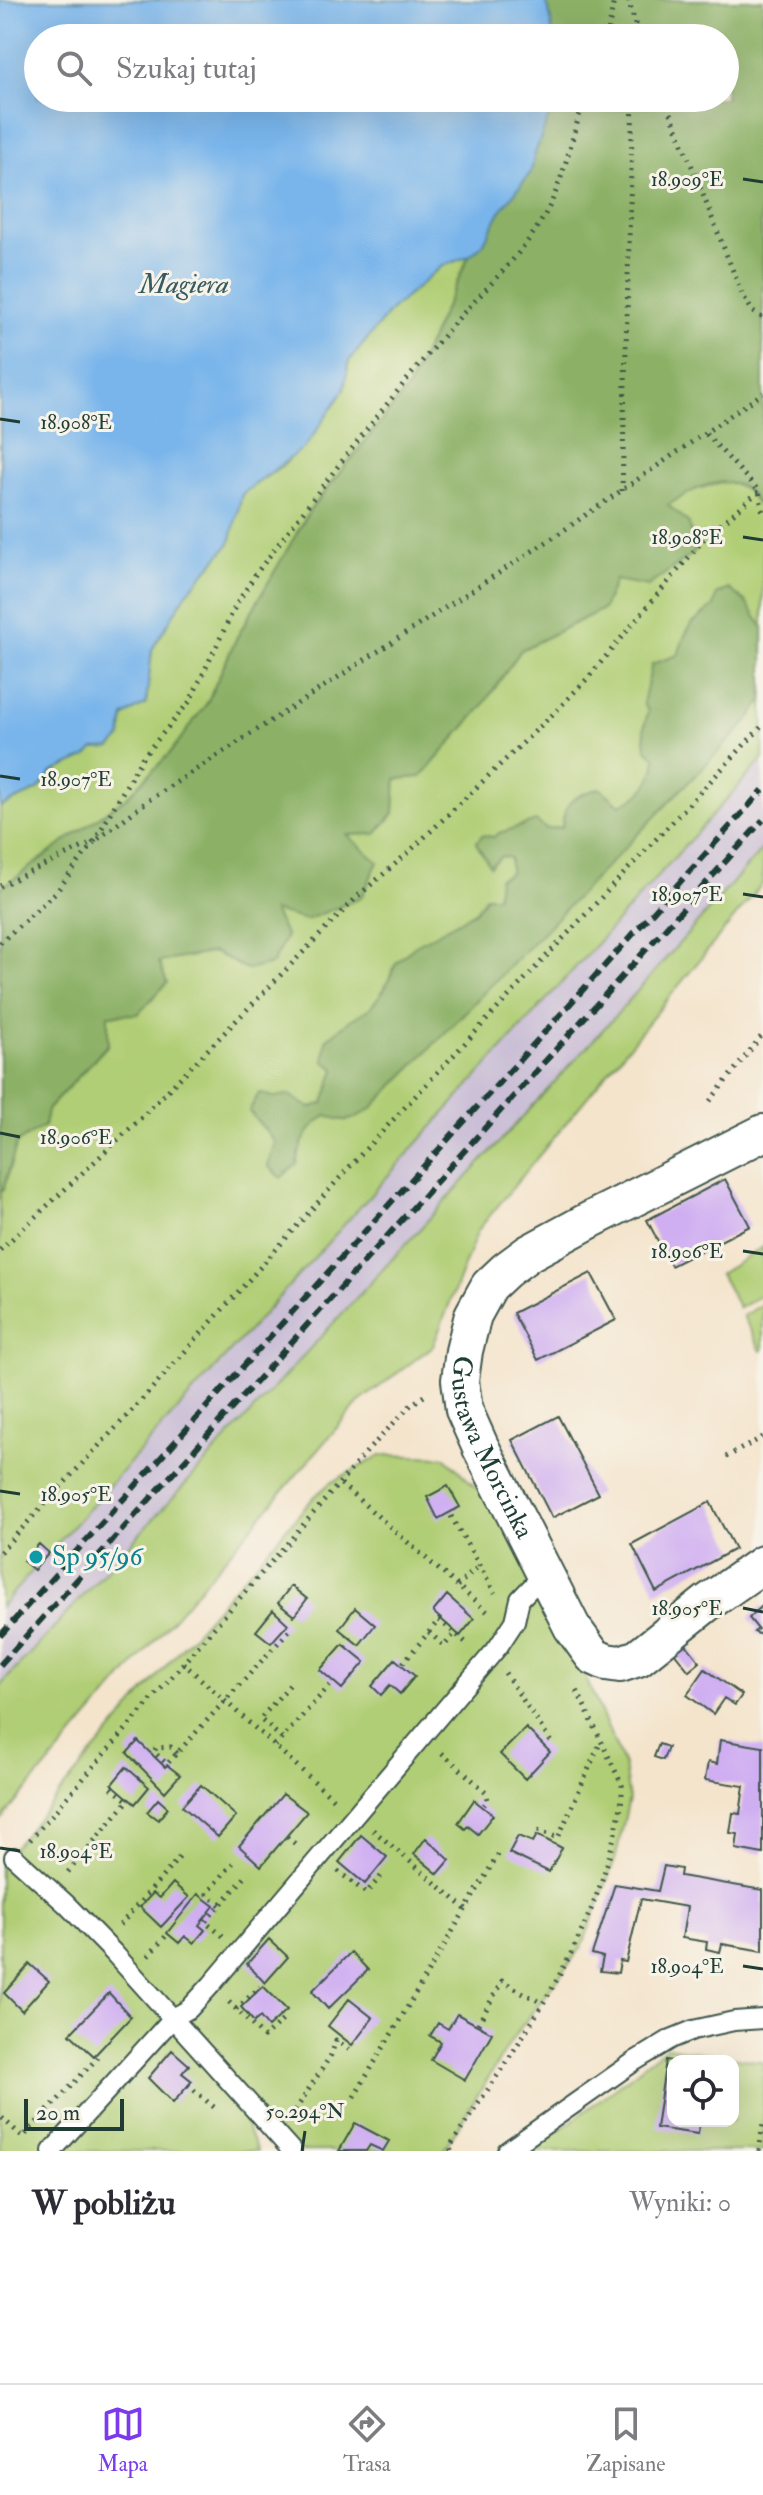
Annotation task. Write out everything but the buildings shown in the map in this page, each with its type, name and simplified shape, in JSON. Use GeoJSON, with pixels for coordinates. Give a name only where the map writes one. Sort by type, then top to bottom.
{"type":"FeatureCollection","features":[{"type":"Feature","properties":{"kind":"street","name":"Gustawa Morcinka"},"geometry":{"type":"LineString","coordinates":[[763,1133],[590,1220],[529,1253],[506,1270],[489,1286],[473,1315],[460,1380],[469,1423],[582,1644],[593,1656],[620,1664],[638,1658],[707,1603],[763,1564]]}},
{"type":"Feature","properties":{"kind":"lane"},"geometry":{"type":"LineString","coordinates":[[52,2151],[173,2018],[189,2009],[241,1950],[491,1656],[510,1631],[520,1599],[546,1572]]}},
{"type":"Feature","properties":{"kind":"lane"},"geometry":{"type":"LineString","coordinates":[[14,1857],[104,1943],[292,2151]]}},
{"type":"Feature","properties":{"kind":"lane"},"geometry":{"type":"LineString","coordinates":[[507,2151],[671,2039],[693,2030],[734,2021],[763,2019]]}},
{"type":"Feature","properties":{"kind":"path"},"geometry":{"type":"LineString","coordinates":[[610,24],[614,0]]}},
{"type":"Feature","properties":{"kind":"path"},"geometry":{"type":"LineString","coordinates":[[628,0],[635,23]]}},
{"type":"Feature","properties":{"kind":"path"},"geometry":{"type":"LineString","coordinates":[[0,943],[57,891],[94,842],[142,758],[190,701],[236,605],[255,575],[390,399],[461,314],[514,260],[551,203],[580,112]]}},
{"type":"Feature","properties":{"kind":"path"},"geometry":{"type":"LineString","coordinates":[[622,491],[633,112]]}},
{"type":"Feature","properties":{"kind":"path"},"geometry":{"type":"LineString","coordinates":[[670,112],[742,294],[753,312],[763,318]]}},
{"type":"Feature","properties":{"kind":"path"},"geometry":{"type":"LineString","coordinates":[[0,886],[94,842],[149,800],[622,491],[763,393]]}},
{"type":"Feature","properties":{"kind":"path"},"geometry":{"type":"LineString","coordinates":[[706,434],[759,491],[763,514]]}},
{"type":"Feature","properties":{"kind":"path"},"geometry":{"type":"LineString","coordinates":[[0,1250],[138,1121],[358,896],[409,852],[552,715],[587,679],[704,539],[759,491]]}},
{"type":"Feature","properties":{"kind":"path"},"geometry":{"type":"LineString","coordinates":[[0,1552],[148,1393],[394,1118],[763,725]]}},
{"type":"Feature","properties":{"kind":"path"},"geometry":{"type":"LineString","coordinates":[[710,1101],[763,1034]]}},
{"type":"Feature","properties":{"kind":"path"},"geometry":{"type":"LineString","coordinates":[[14,1857],[411,1405],[460,1380]]}},
{"type":"Feature","properties":{"kind":"path"},"geometry":{"type":"LineString","coordinates":[[726,1457],[763,1437]]}},
{"type":"Feature","properties":{"kind":"path"},"geometry":{"type":"LineString","coordinates":[[341,1484],[510,1631]]}},
{"type":"Feature","properties":{"kind":"path"},"geometry":{"type":"LineString","coordinates":[[451,1516],[495,1593]]}},
{"type":"Feature","properties":{"kind":"path"},"geometry":{"type":"LineString","coordinates":[[457,1586],[479,1566]]}},
{"type":"Feature","properties":{"kind":"path"},"geometry":{"type":"LineString","coordinates":[[403,1663],[439,1620],[472,1648]]}},
{"type":"Feature","properties":{"kind":"path"},"geometry":{"type":"LineString","coordinates":[[177,1753],[289,1631]]}},
{"type":"Feature","properties":{"kind":"path"},"geometry":{"type":"LineString","coordinates":[[429,1632],[444,1646],[455,1633]]}},
{"type":"Feature","properties":{"kind":"path"},"geometry":{"type":"LineString","coordinates":[[491,1656],[519,1691],[551,1742]]}},
{"type":"Feature","properties":{"kind":"path"},"geometry":{"type":"LineString","coordinates":[[183,1663],[347,1811],[355,1814],[466,1909]]}},
{"type":"Feature","properties":{"kind":"path"},"geometry":{"type":"LineString","coordinates":[[451,2151],[450,2147],[561,1972],[585,1924],[610,1854],[623,1799],[622,1785],[568,1673]]}},
{"type":"Feature","properties":{"kind":"path"},"geometry":{"type":"LineString","coordinates":[[282,1738],[260,1719],[293,1681]]}},
{"type":"Feature","properties":{"kind":"path"},"geometry":{"type":"LineString","coordinates":[[275,1746],[331,1684]]}},
{"type":"Feature","properties":{"kind":"path"},"geometry":{"type":"LineString","coordinates":[[422,1735],[486,1792],[488,1800],[484,1805]]}},
{"type":"Feature","properties":{"kind":"path"},"geometry":{"type":"LineString","coordinates":[[538,1830],[558,1838],[601,1741]]}},
{"type":"Feature","properties":{"kind":"path"},"geometry":{"type":"LineString","coordinates":[[52,1892],[128,1801],[111,1787]]}},
{"type":"Feature","properties":{"kind":"path"},"geometry":{"type":"LineString","coordinates":[[104,1943],[183,1853]]}},
{"type":"Feature","properties":{"kind":"path"},"geometry":{"type":"LineString","coordinates":[[354,2097],[499,1853]]}},
{"type":"Feature","properties":{"kind":"path"},"geometry":{"type":"LineString","coordinates":[[320,1855],[366,1893],[384,1873]]}},
{"type":"Feature","properties":{"kind":"path"},"geometry":{"type":"LineString","coordinates":[[220,1905],[207,1894],[233,1863]]}},
{"type":"Feature","properties":{"kind":"path"},"geometry":{"type":"LineString","coordinates":[[241,1950],[205,1922],[248,1874]]}},
{"type":"Feature","properties":{"kind":"path"},"geometry":{"type":"LineString","coordinates":[[478,2024],[502,1981],[542,2003]]}},
{"type":"Feature","properties":{"kind":"path"},"geometry":{"type":"LineString","coordinates":[[211,1985],[264,2037],[283,2020]]}},
{"type":"Feature","properties":{"kind":"path"},"geometry":{"type":"LineString","coordinates":[[236,2009],[260,1987]]}},
{"type":"Feature","properties":{"kind":"path"},"geometry":{"type":"LineString","coordinates":[[276,2135],[331,2055],[336,2040],[350,2050]]}},
{"type":"Feature","properties":{"kind":"path"},"geometry":{"type":"LineString","coordinates":[[2,2118],[23,2137],[106,2049]]}},
{"type":"Feature","properties":{"kind":"path"},"geometry":{"type":"LineString","coordinates":[[188,2085],[220,2112]]}},
{"type":"Feature","properties":{"kind":"path"},"geometry":{"type":"LineString","coordinates":[[759,2151],[763,2124]]}},
{"type":"Feature","properties":{"kind":"shaded area"},"geometry":{"type":"Polygon","coordinates":[[[763,759],[763,848],[619,1012],[0,1686],[0,1607],[763,759]]]}},
{"type":"Feature","properties":{"kind":"green space"},"geometry":{"type":"Polygon","coordinates":[[[544,0],[763,0],[763,176],[760,192],[763,514],[745,489],[726,482],[705,486],[668,505],[689,523],[695,552],[648,586],[615,580],[603,609],[521,650],[481,708],[421,777],[396,779],[394,813],[376,834],[347,835],[378,862],[361,898],[306,920],[273,911],[286,936],[272,964],[248,970],[214,952],[159,962],[167,983],[138,1014],[108,1015],[108,1044],[47,1110],[44,1126],[17,1143],[0,1192],[0,889],[128,796],[170,753],[207,703],[237,637],[310,510],[408,388],[469,256],[483,244],[499,213],[531,172],[551,112],[739,112],[739,24],[551,24],[544,0]]]}},
{"type":"Feature","properties":{"kind":"green space"},"geometry":{"type":"Polygon","coordinates":[[[469,256],[408,388],[310,510],[237,637],[207,703],[170,753],[128,796],[0,889],[0,807],[38,790],[52,772],[86,757],[94,749],[111,748],[124,716],[146,704],[152,650],[186,594],[230,543],[242,494],[286,463],[344,390],[349,361],[392,309],[442,266],[469,256]]]}},
{"type":"Feature","properties":{"kind":"green space"},"geometry":{"type":"Polygon","coordinates":[[[726,481],[746,489],[763,514],[763,759],[0,1607],[0,1192],[17,1143],[44,1126],[47,1110],[108,1045],[108,1014],[159,962],[214,952],[248,970],[272,911],[346,835],[376,833],[394,813],[395,778],[421,777],[481,708],[521,650],[603,609],[615,580],[667,505],[690,491],[726,481]]]}},
{"type":"Feature","properties":{"kind":"green space"},"geometry":{"type":"Polygon","coordinates":[[[729,589],[745,601],[763,627],[763,700],[747,722],[372,1108],[350,1120],[327,1115],[314,1125],[303,1142],[297,1164],[281,1178],[268,1166],[275,1142],[249,1111],[259,1093],[273,1097],[289,1095],[310,1108],[324,1103],[335,1069],[324,1061],[326,1040],[370,1008],[385,988],[396,963],[414,946],[476,911],[486,896],[497,896],[499,878],[510,873],[510,858],[501,856],[490,866],[476,843],[482,835],[493,837],[536,821],[546,829],[562,827],[568,804],[584,794],[600,788],[620,805],[646,788],[656,758],[646,748],[644,728],[648,711],[643,703],[652,664],[678,655],[692,624],[714,606],[717,594],[729,589]]]}},
{"type":"Feature","properties":{"kind":"green space"},"geometry":{"type":"Polygon","coordinates":[[[763,848],[763,883],[478,1230],[433,1346],[358,1403],[0,1821],[0,1686],[619,1012],[763,848]]]}},
{"type":"Feature","properties":{"kind":"green space"},"geometry":{"type":"Polygon","coordinates":[[[763,1247],[763,1294],[739,1308],[720,1274],[763,1247]]]}},
{"type":"Feature","properties":{"kind":"green space"},"geometry":{"type":"Polygon","coordinates":[[[763,1304],[763,1350],[761,1351],[743,1316],[763,1304]]]}},
{"type":"Feature","properties":{"kind":"green space"},"geometry":{"type":"Polygon","coordinates":[[[381,1455],[445,1457],[511,1522],[566,1633],[624,1765],[629,1799],[615,1860],[582,1947],[515,2035],[443,2151],[301,2151],[245,2106],[240,2112],[257,2151],[0,2151],[0,1864],[165,1667],[314,1497],[330,1483],[381,1455]]]}},
{"type":"Feature","properties":{"kind":"green space"},"geometry":{"type":"Polygon","coordinates":[[[667,2047],[718,2055],[667,2055],[667,2127],[739,2127],[739,2058],[763,2062],[763,2151],[527,2151],[571,2122],[667,2047]]]}},
{"type":"Feature","properties":{"kind":"water","name":"Magiera"},"geometry":{"type":"Polygon","coordinates":[[[0,0],[544,0],[551,24],[24,24],[24,112],[551,112],[531,172],[499,213],[483,244],[469,256],[442,266],[392,309],[349,361],[344,390],[306,446],[242,494],[230,543],[186,594],[152,649],[146,704],[124,716],[121,738],[111,748],[94,749],[86,757],[52,772],[38,790],[0,807],[0,0]]]}},
{"type":"Feature","properties":{"kind":"railway"},"geometry":{"type":"LineString","coordinates":[[0,1636],[763,790]]}},
{"type":"Feature","properties":{"kind":"railway"},"geometry":{"type":"LineString","coordinates":[[0,1665],[763,820]]}},
{"type":"Feature","properties":{"kind":"place","name":"Sp 95/96"},"geometry":{"type":"Point","coordinates":[36,1557]}}]}
